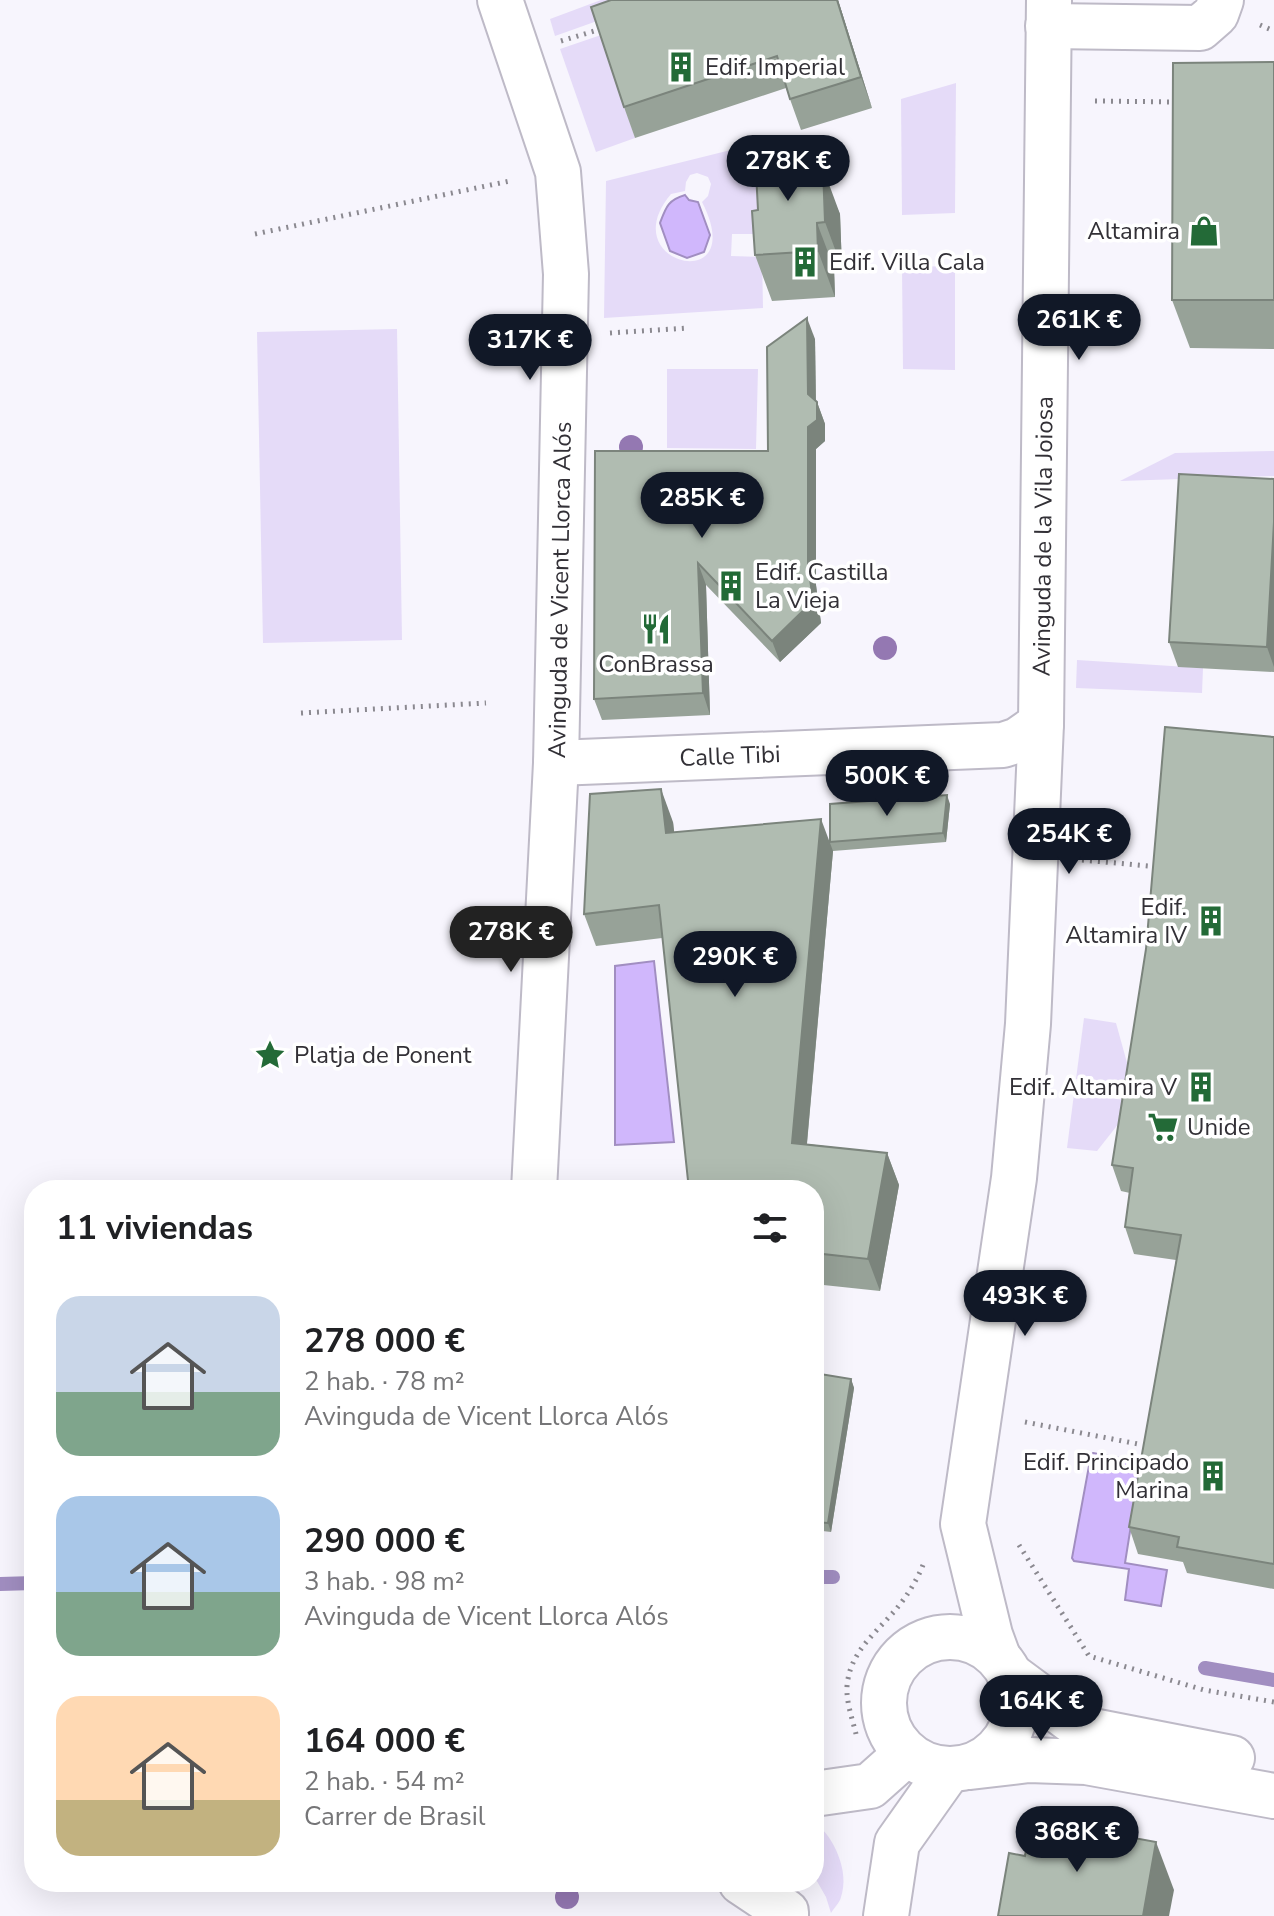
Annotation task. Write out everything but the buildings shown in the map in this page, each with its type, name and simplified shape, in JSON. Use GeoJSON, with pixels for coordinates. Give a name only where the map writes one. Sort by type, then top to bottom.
{"type":"FeatureCollection","features":[{"type":"Feature","properties":{"kind":"street","name":"Avinguda de Vicent Llorca Alós"},"geometry":{"type":"LineString","coordinates":[[500,0],[558,172],[566,274],[556,763],[535,1180]]}},
{"type":"Feature","properties":{"kind":"street"},"geometry":{"type":"LineString","coordinates":[[1048,13],[1200,28],[1216,14],[1221,0]]}},
{"type":"Feature","properties":{"kind":"street","name":"Avinguda de la Vila Joiosa"},"geometry":{"type":"LineString","coordinates":[[963,1524],[1014,1178],[1028,1024],[1041,724],[1048,13]]}},
{"type":"Feature","properties":{"kind":"street","name":"Calle Tibi"},"geometry":{"type":"LineString","coordinates":[[556,763],[1003,745],[1018,740],[1041,724]]}},
{"type":"Feature","properties":{"kind":"street"},"geometry":{"type":"LineString","coordinates":[[886,1916],[897,1843],[959,1769],[990,1756],[1006,1739],[1015,1718],[1016,1696],[990,1635],[963,1524]]}},
{"type":"Feature","properties":{"kind":"street"},"geometry":{"type":"LineString","coordinates":[[1274,1767],[1083,1729],[981,1644],[961,1637],[940,1637],[919,1643],[902,1656],[890,1673],[883,1694],[884,1715],[891,1736],[906,1754],[926,1766],[959,1769],[1029,1760],[1086,1762],[1274,1796]]}},
{"type":"Feature","properties":{"kind":"street"},"geometry":{"type":"LineString","coordinates":[[824,1793],[870,1786],[906,1754]]}},
{"type":"Feature","properties":{"kind":"street"},"geometry":{"type":"LineString","coordinates":[[755,1892],[786,1914]]}},
{"type":"Feature","properties":{"kind":"path"},"geometry":{"type":"LineString","coordinates":[[518,55],[601,29]]}},
{"type":"Feature","properties":{"kind":"path"},"geometry":{"type":"LineString","coordinates":[[1048,101],[1190,102]]}},
{"type":"Feature","properties":{"kind":"path"},"geometry":{"type":"LineString","coordinates":[[255,234],[558,172]]}},
{"type":"Feature","properties":{"kind":"path"},"geometry":{"type":"LineString","coordinates":[[565,333],[630,333],[689,328]]}},
{"type":"Feature","properties":{"kind":"path"},"geometry":{"type":"LineString","coordinates":[[301,713],[486,703]]}},
{"type":"Feature","properties":{"kind":"path"},"geometry":{"type":"LineString","coordinates":[[1036,855],[1165,867]]}},
{"type":"Feature","properties":{"kind":"path"},"geometry":{"type":"LineString","coordinates":[[1024,1080],[1137,1095]]}},
{"type":"Feature","properties":{"kind":"path"},"geometry":{"type":"LineString","coordinates":[[980,1415],[1138,1444]]}},
{"type":"Feature","properties":{"kind":"path"},"geometry":{"type":"LineString","coordinates":[[963,1524],[990,1528],[1020,1545],[1053,1603],[1089,1656],[1204,1690],[1274,1702]]}},
{"type":"Feature","properties":{"kind":"shaded area"},"geometry":{"type":"Polygon","coordinates":[[[601,0],[609,0],[614,15],[555,36],[550,19],[601,0]]]}},
{"type":"Feature","properties":{"kind":"shaded area"},"geometry":{"type":"Polygon","coordinates":[[[601,35],[635,138],[596,152],[560,49],[601,35]]]}},
{"type":"Feature","properties":{"kind":"shaded area"},"geometry":{"type":"Polygon","coordinates":[[[956,83],[955,213],[902,215],[901,99],[956,83]]]}},
{"type":"Feature","properties":{"kind":"shaded area"},"geometry":{"type":"Polygon","coordinates":[[[759,143],[760,234],[732,234],[731,256],[762,257],[763,308],[604,318],[606,181],[759,143]],[[697,173],[690,175],[685,191],[671,194],[657,219],[657,239],[667,253],[682,260],[698,260],[709,251],[712,232],[702,202],[708,196],[711,184],[708,177],[697,173]]]}},
{"type":"Feature","properties":{"kind":"shaded area"},"geometry":{"type":"Polygon","coordinates":[[[685,195],[689,200],[698,202],[710,235],[704,252],[687,258],[670,251],[660,223],[668,205],[685,195]]]}},
{"type":"Feature","properties":{"kind":"shaded area"},"geometry":{"type":"Polygon","coordinates":[[[955,266],[955,370],[903,369],[902,267],[955,266]]]}},
{"type":"Feature","properties":{"kind":"shaded area"},"geometry":{"type":"Polygon","coordinates":[[[397,329],[402,640],[263,643],[257,332],[397,329]]]}},
{"type":"Feature","properties":{"kind":"shaded area"},"geometry":{"type":"Polygon","coordinates":[[[667,369],[758,369],[756,449],[667,448],[667,369]]]}},
{"type":"Feature","properties":{"kind":"shaded area"},"geometry":{"type":"Polygon","coordinates":[[[1274,451],[1274,476],[1120,481],[1175,453],[1274,451]]]}},
{"type":"Feature","properties":{"kind":"shaded area"},"geometry":{"type":"Polygon","coordinates":[[[1077,660],[1203,668],[1202,693],[1076,688],[1077,660]]]}},
{"type":"Feature","properties":{"kind":"shaded area"},"geometry":{"type":"Polygon","coordinates":[[[654,961],[674,1142],[615,1145],[615,966],[654,961]]]}},
{"type":"Feature","properties":{"kind":"shaded area"},"geometry":{"type":"Polygon","coordinates":[[[1084,1018],[1116,1023],[1129,1070],[1127,1086],[1076,1079],[1084,1018]]]}},
{"type":"Feature","properties":{"kind":"shaded area"},"geometry":{"type":"Polygon","coordinates":[[[1074,1094],[1125,1100],[1123,1118],[1097,1151],[1067,1148],[1074,1094]]]}},
{"type":"Feature","properties":{"kind":"shaded area"},"geometry":{"type":"Polygon","coordinates":[[[1093,1453],[1141,1462],[1125,1563],[1167,1570],[1161,1606],[1125,1600],[1129,1569],[1074,1561],[1072,1558],[1093,1453]]]}},
{"type":"Feature","properties":{"kind":"shaded area"},"geometry":{"type":"Polygon","coordinates":[[[824,1831],[834,1845],[843,1877],[840,1899],[831,1913],[823,1892],[824,1831]]]}},
{"type":"Feature","properties":{"kind":"waterway"},"geometry":{"type":"LineString","coordinates":[[824,1577],[833,1577]]}},
{"type":"Feature","properties":{"kind":"waterway"},"geometry":{"type":"LineString","coordinates":[[0,1584],[24,1583]]}},
{"type":"Feature","properties":{"kind":"waterway"},"geometry":{"type":"LineString","coordinates":[[1205,1668],[1274,1680]]}},
{"type":"Feature","properties":{"kind":"place","name":"Edif. Imperial"},"geometry":{"type":"Point","coordinates":[681,67]}},
{"type":"Feature","properties":{"kind":"place","name":"Altamira"},"geometry":{"type":"Point","coordinates":[1204,231]}},
{"type":"Feature","properties":{"kind":"place","name":"Edif. Villa Cala"},"geometry":{"type":"Point","coordinates":[805,262]}},
{"type":"Feature","properties":{"kind":"place","name":"Edif. Castilla La Vieja"},"geometry":{"type":"Point","coordinates":[731,586]}},
{"type":"Feature","properties":{"kind":"place","name":"ConBrassa"},"geometry":{"type":"Point","coordinates":[656,629]}},
{"type":"Feature","properties":{"kind":"place","name":"Edif. Altamira IV"},"geometry":{"type":"Point","coordinates":[1211,921]}},
{"type":"Feature","properties":{"kind":"place","name":"Platja de Ponent"},"geometry":{"type":"Point","coordinates":[270,1055]}},
{"type":"Feature","properties":{"kind":"place","name":"Edif. Altamira V"},"geometry":{"type":"Point","coordinates":[1201,1087]}},
{"type":"Feature","properties":{"kind":"place","name":"Unide"},"geometry":{"type":"Point","coordinates":[1163,1127]}},
{"type":"Feature","properties":{"kind":"place","name":"Edif. Principado Marina"},"geometry":{"type":"Point","coordinates":[1213,1476]}}]}
